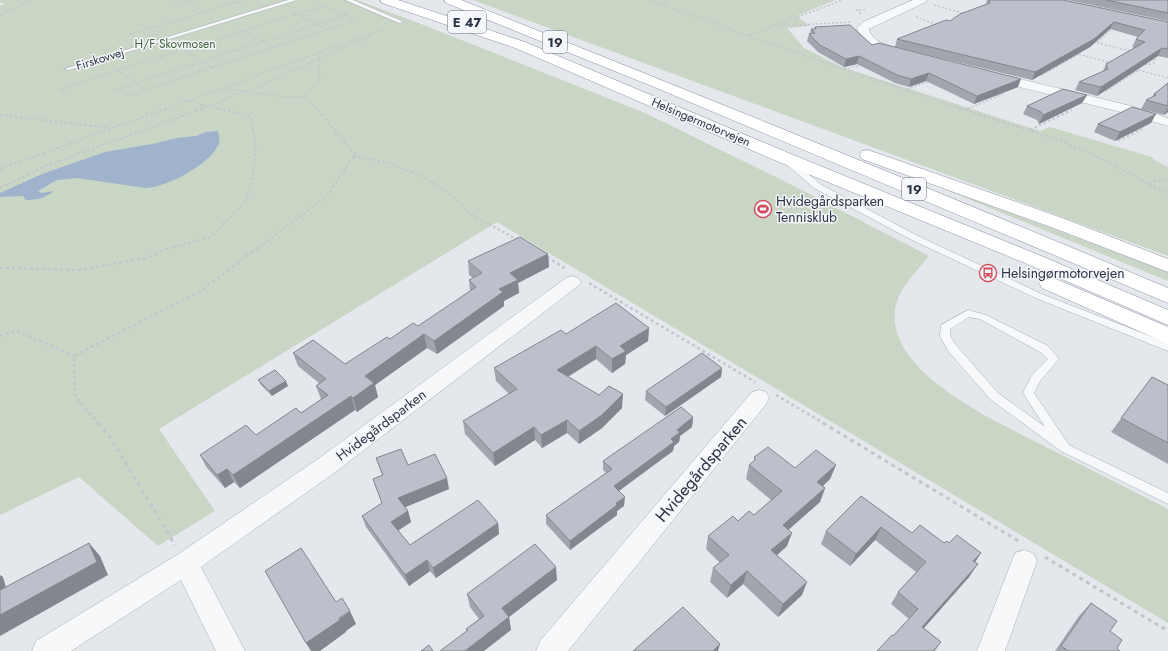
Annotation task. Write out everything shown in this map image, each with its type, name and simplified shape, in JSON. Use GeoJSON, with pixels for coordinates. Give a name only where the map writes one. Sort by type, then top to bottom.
{"type":"FeatureCollection","features":[{"type":"Feature","properties":{"kind":"highway","name":"Helsingørmotorvejen"},"geometry":{"type":"LineString","coordinates":[[386,0],[520,45],[784,158],[1027,257],[1168,318]]}},
{"type":"Feature","properties":{"kind":"highway","name":"E 47"},"geometry":{"type":"LineString","coordinates":[[413,0],[520,45]]}},
{"type":"Feature","properties":{"kind":"highway","name":"Helsingørmotorvejen"},"geometry":{"type":"LineString","coordinates":[[450,0],[659,84],[1035,239],[1168,296]]}},
{"type":"Feature","properties":{"kind":"highway"},"geometry":{"type":"LineString","coordinates":[[659,84],[1058,223],[1168,266]]}},
{"type":"Feature","properties":{"kind":"highway"},"geometry":{"type":"LineString","coordinates":[[784,158],[901,216],[1168,336]]}},
{"type":"Feature","properties":{"kind":"street"},"geometry":{"type":"LineString","coordinates":[[914,57],[889,49],[869,40],[864,34],[863,28],[867,24],[921,0]]}},
{"type":"Feature","properties":{"kind":"street"},"geometry":{"type":"LineString","coordinates":[[983,75],[1105,104],[1168,122]]}},
{"type":"Feature","properties":{"kind":"street","name":"Hvidegårdsparken"},"geometry":{"type":"LineString","coordinates":[[46,651],[186,563],[326,466],[577,278]]}},
{"type":"Feature","properties":{"kind":"street","name":"Hvidegårdsparken"},"geometry":{"type":"LineString","coordinates":[[550,651],[765,393]]}},
{"type":"Feature","properties":{"kind":"street"},"geometry":{"type":"LineString","coordinates":[[991,651],[1030,553]]}},
{"type":"Feature","properties":{"kind":"street"},"geometry":{"type":"LineString","coordinates":[[186,563],[231,651]]}},
{"type":"Feature","properties":{"kind":"lane","name":"Firskovvej"},"geometry":{"type":"LineString","coordinates":[[67,69],[294,0]]}},
{"type":"Feature","properties":{"kind":"lane"},"geometry":{"type":"LineString","coordinates":[[348,0],[401,22]]}},
{"type":"Feature","properties":{"kind":"lane"},"geometry":{"type":"LineString","coordinates":[[784,158],[817,186],[915,238],[1041,297],[1168,347]]}},
{"type":"Feature","properties":{"kind":"lane"},"geometry":{"type":"LineString","coordinates":[[1065,448],[1028,392],[1036,378],[1054,359],[1044,349],[983,317],[968,314],[945,327],[944,336],[952,348],[994,396],[1065,448],[1168,499]]}},
{"type":"Feature","properties":{"kind":"path"},"geometry":{"type":"LineString","coordinates":[[0,15],[32,0]]}},
{"type":"Feature","properties":{"kind":"path"},"geometry":{"type":"LineString","coordinates":[[173,7],[198,0]]}},
{"type":"Feature","properties":{"kind":"path"},"geometry":{"type":"LineString","coordinates":[[130,34],[245,0]]}},
{"type":"Feature","properties":{"kind":"path"},"geometry":{"type":"LineString","coordinates":[[126,96],[353,21],[345,15],[314,0]]}},
{"type":"Feature","properties":{"kind":"path"},"geometry":{"type":"LineString","coordinates":[[648,0],[843,69],[1056,139],[1088,152],[1168,194]]}},
{"type":"Feature","properties":{"kind":"path"},"geometry":{"type":"LineString","coordinates":[[660,4],[667,0]]}},
{"type":"Feature","properties":{"kind":"path"},"geometry":{"type":"LineString","coordinates":[[749,36],[843,0]]}},
{"type":"Feature","properties":{"kind":"path"},"geometry":{"type":"LineString","coordinates":[[921,0],[970,15]]}},
{"type":"Feature","properties":{"kind":"path"},"geometry":{"type":"LineString","coordinates":[[278,5],[328,29]]}},
{"type":"Feature","properties":{"kind":"path"},"geometry":{"type":"LineString","coordinates":[[67,95],[59,89],[326,6]]}},
{"type":"Feature","properties":{"kind":"path"},"geometry":{"type":"LineString","coordinates":[[899,10],[941,26]]}},
{"type":"Feature","properties":{"kind":"path"},"geometry":{"type":"LineString","coordinates":[[112,91],[345,15]]}},
{"type":"Feature","properties":{"kind":"path"},"geometry":{"type":"LineString","coordinates":[[0,169],[401,22]]}},
{"type":"Feature","properties":{"kind":"path"},"geometry":{"type":"LineString","coordinates":[[777,24],[798,25],[860,22],[867,24]]}},
{"type":"Feature","properties":{"kind":"path"},"geometry":{"type":"LineString","coordinates":[[1096,42],[1114,27]]}},
{"type":"Feature","properties":{"kind":"path"},"geometry":{"type":"LineString","coordinates":[[0,188],[43,167],[141,132],[247,91],[341,48],[368,38],[374,32]]}},
{"type":"Feature","properties":{"kind":"path"},"geometry":{"type":"LineString","coordinates":[[166,39],[213,68]]}},
{"type":"Feature","properties":{"kind":"path"},"geometry":{"type":"LineString","coordinates":[[1092,42],[1133,52]]}},
{"type":"Feature","properties":{"kind":"path"},"geometry":{"type":"LineString","coordinates":[[218,88],[247,91],[280,98],[306,96],[320,77],[319,52]]}},
{"type":"Feature","properties":{"kind":"path"},"geometry":{"type":"LineString","coordinates":[[1073,53],[1118,66]]}},
{"type":"Feature","properties":{"kind":"path"},"geometry":{"type":"LineString","coordinates":[[1137,64],[1152,64],[1155,62],[1155,56],[1147,56]]}},
{"type":"Feature","properties":{"kind":"path"},"geometry":{"type":"LineString","coordinates":[[101,59],[146,90]]}},
{"type":"Feature","properties":{"kind":"path"},"geometry":{"type":"LineString","coordinates":[[1132,67],[1168,78]]}},
{"type":"Feature","properties":{"kind":"path"},"geometry":{"type":"LineString","coordinates":[[906,90],[932,80]]}},
{"type":"Feature","properties":{"kind":"path"},"geometry":{"type":"LineString","coordinates":[[74,356],[199,292],[328,195],[355,154],[306,96]]}},
{"type":"Feature","properties":{"kind":"path"},"geometry":{"type":"LineString","coordinates":[[0,268],[78,270],[146,258],[163,250],[210,237],[246,201],[253,176],[256,144],[250,116],[185,100]]}},
{"type":"Feature","properties":{"kind":"path"},"geometry":{"type":"LineString","coordinates":[[0,115],[109,128]]}},
{"type":"Feature","properties":{"kind":"path"},"geometry":{"type":"LineString","coordinates":[[353,156],[378,159],[430,181],[446,191],[460,206],[474,216],[522,242]]}},
{"type":"Feature","properties":{"kind":"path"},"geometry":{"type":"LineString","coordinates":[[1149,183],[1168,178]]}},
{"type":"Feature","properties":{"kind":"path"},"geometry":{"type":"LineString","coordinates":[[541,253],[577,278],[1030,553],[1168,631]]}},
{"type":"Feature","properties":{"kind":"path"},"geometry":{"type":"LineString","coordinates":[[0,336],[17,331],[74,356]]}},
{"type":"Feature","properties":{"kind":"path"},"geometry":{"type":"LineString","coordinates":[[74,356],[75,396],[110,437],[186,563]]}},
{"type":"Feature","properties":{"kind":"green space","name":"H/F Skovmosen"},"geometry":{"type":"Polygon","coordinates":[[[0,0],[357,0],[645,113],[784,181],[929,256],[907,283],[897,301],[895,321],[900,340],[910,357],[942,388],[979,412],[1168,509],[1168,623],[497,222],[159,429],[215,511],[158,546],[79,477],[0,515],[0,6],[5,4],[0,3],[0,0]]]}},
{"type":"Feature","properties":{"kind":"green space"},"geometry":{"type":"Polygon","coordinates":[[[473,0],[835,0],[797,16],[809,26],[787,28],[804,48],[842,67],[1040,131],[1050,127],[1152,157],[1154,160],[1168,167],[1168,256],[473,0]]]}},
{"type":"Feature","properties":{"kind":"green space"},"geometry":{"type":"Polygon","coordinates":[[[939,187],[1168,272],[1168,281],[939,187]]]}},
{"type":"Feature","properties":{"kind":"water"},"geometry":{"type":"Polygon","coordinates":[[[218,131],[220,138],[218,146],[205,161],[186,174],[164,184],[145,188],[77,178],[57,180],[38,191],[41,193],[54,191],[37,199],[26,200],[23,196],[0,197],[0,193],[42,174],[105,152],[177,138],[196,136],[206,132],[218,131]]]}},
{"type":"Feature","properties":{"kind":"building"},"geometry":{"type":"Polygon","coordinates":[[[989,0],[1063,0],[1168,22],[1168,49],[1162,48],[1101,87],[1079,82],[1108,69],[1106,64],[1145,42],[1136,39],[1145,30],[1114,22],[1094,39],[1035,72],[897,39],[946,20],[950,21],[960,14],[990,3],[989,0]]]}},
{"type":"Feature","properties":{"kind":"building"},"geometry":{"type":"Polygon","coordinates":[[[1106,0],[1168,0],[1168,13],[1106,0]]]}},
{"type":"Feature","properties":{"kind":"building"},"geometry":{"type":"Polygon","coordinates":[[[850,25],[872,45],[879,43],[1021,79],[977,96],[929,73],[911,79],[897,75],[859,56],[846,59],[820,45],[809,34],[815,33],[811,29],[816,29],[815,27],[850,25]]]}},
{"type":"Feature","properties":{"kind":"building"},"geometry":{"type":"Polygon","coordinates":[[[1168,83],[1168,106],[1146,100],[1156,95],[1154,94],[1168,83]]]}},
{"type":"Feature","properties":{"kind":"building"},"geometry":{"type":"Polygon","coordinates":[[[1063,89],[1087,95],[1043,115],[1041,112],[1027,106],[1063,89]]]}},
{"type":"Feature","properties":{"kind":"building"},"geometry":{"type":"Polygon","coordinates":[[[1132,107],[1156,114],[1120,132],[1098,124],[1132,107]]]}},
{"type":"Feature","properties":{"kind":"building"},"geometry":{"type":"Polygon","coordinates":[[[520,237],[548,254],[510,273],[518,280],[499,289],[503,292],[434,341],[424,334],[365,376],[374,383],[353,398],[351,396],[233,475],[227,469],[217,475],[200,455],[246,425],[256,435],[296,408],[301,413],[328,395],[316,386],[326,379],[293,353],[313,340],[345,364],[387,337],[390,339],[413,323],[418,326],[476,287],[469,280],[482,273],[468,261],[520,237]]]}},
{"type":"Feature","properties":{"kind":"building"},"geometry":{"type":"Polygon","coordinates":[[[616,303],[649,328],[620,346],[626,351],[612,359],[596,346],[557,370],[599,395],[609,386],[623,394],[602,415],[579,431],[567,420],[541,435],[534,427],[493,453],[463,421],[517,389],[494,368],[561,330],[566,334],[616,303]]]}},
{"type":"Feature","properties":{"kind":"building"},"geometry":{"type":"Polygon","coordinates":[[[702,353],[722,368],[666,407],[646,391],[702,353]]]}},
{"type":"Feature","properties":{"kind":"building"},"geometry":{"type":"Polygon","coordinates":[[[275,370],[286,381],[269,391],[258,380],[275,370]]]}},
{"type":"Feature","properties":{"kind":"building"},"geometry":{"type":"Polygon","coordinates":[[[1152,377],[1168,385],[1168,443],[1121,418],[1152,377]]]}},
{"type":"Feature","properties":{"kind":"building"},"geometry":{"type":"Polygon","coordinates":[[[681,407],[693,417],[677,430],[680,432],[671,439],[674,442],[614,486],[625,497],[616,503],[617,505],[570,541],[546,515],[612,469],[603,461],[681,407]]]}},
{"type":"Feature","properties":{"kind":"building"},"geometry":{"type":"Polygon","coordinates":[[[768,447],[795,468],[816,450],[836,465],[817,482],[825,488],[783,525],[792,533],[771,550],[807,582],[783,604],[747,571],[731,585],[713,568],[729,555],[708,536],[733,516],[738,521],[749,511],[754,515],[782,491],[749,465],[756,459],[754,457],[768,447]]]}},
{"type":"Feature","properties":{"kind":"building"},"geometry":{"type":"Polygon","coordinates":[[[401,449],[408,465],[435,454],[447,478],[398,498],[408,511],[391,522],[410,545],[478,500],[498,523],[433,568],[427,560],[405,575],[362,516],[382,503],[373,479],[383,475],[376,458],[401,449]]]}},
{"type":"Feature","properties":{"kind":"building"},"geometry":{"type":"Polygon","coordinates":[[[861,496],[912,533],[920,525],[944,543],[947,541],[949,543],[957,535],[981,553],[973,561],[978,564],[922,627],[941,642],[933,651],[877,651],[918,609],[898,592],[926,562],[881,527],[856,554],[826,531],[861,496]]]}},
{"type":"Feature","properties":{"kind":"building"},"geometry":{"type":"Polygon","coordinates":[[[89,543],[97,562],[0,615],[0,590],[89,543]]]}},
{"type":"Feature","properties":{"kind":"building"},"geometry":{"type":"Polygon","coordinates":[[[535,544],[556,567],[502,608],[509,617],[465,651],[440,651],[484,616],[467,594],[535,544]]]}},
{"type":"Feature","properties":{"kind":"building"},"geometry":{"type":"Polygon","coordinates":[[[301,548],[336,602],[342,598],[350,611],[339,618],[340,620],[306,643],[265,571],[301,548]]]}},
{"type":"Feature","properties":{"kind":"building"},"geometry":{"type":"Polygon","coordinates":[[[1091,603],[1117,621],[1110,631],[1122,640],[1117,648],[1120,651],[1068,651],[1061,646],[1091,603]]]}},
{"type":"Feature","properties":{"kind":"building"},"geometry":{"type":"Polygon","coordinates":[[[683,607],[720,644],[713,651],[633,651],[683,607]]]}},
{"type":"Feature","properties":{"kind":"building"},"geometry":{"type":"Polygon","coordinates":[[[429,645],[433,651],[421,651],[429,645]]]}},
{"type":"Feature","properties":{"kind":"place","name":"Hvidegårdsparken Tennisklub"},"geometry":{"type":"Point","coordinates":[763,209]}},
{"type":"Feature","properties":{"kind":"place","name":"Helsingørmotorvejen"},"geometry":{"type":"Point","coordinates":[988,273]}}]}
